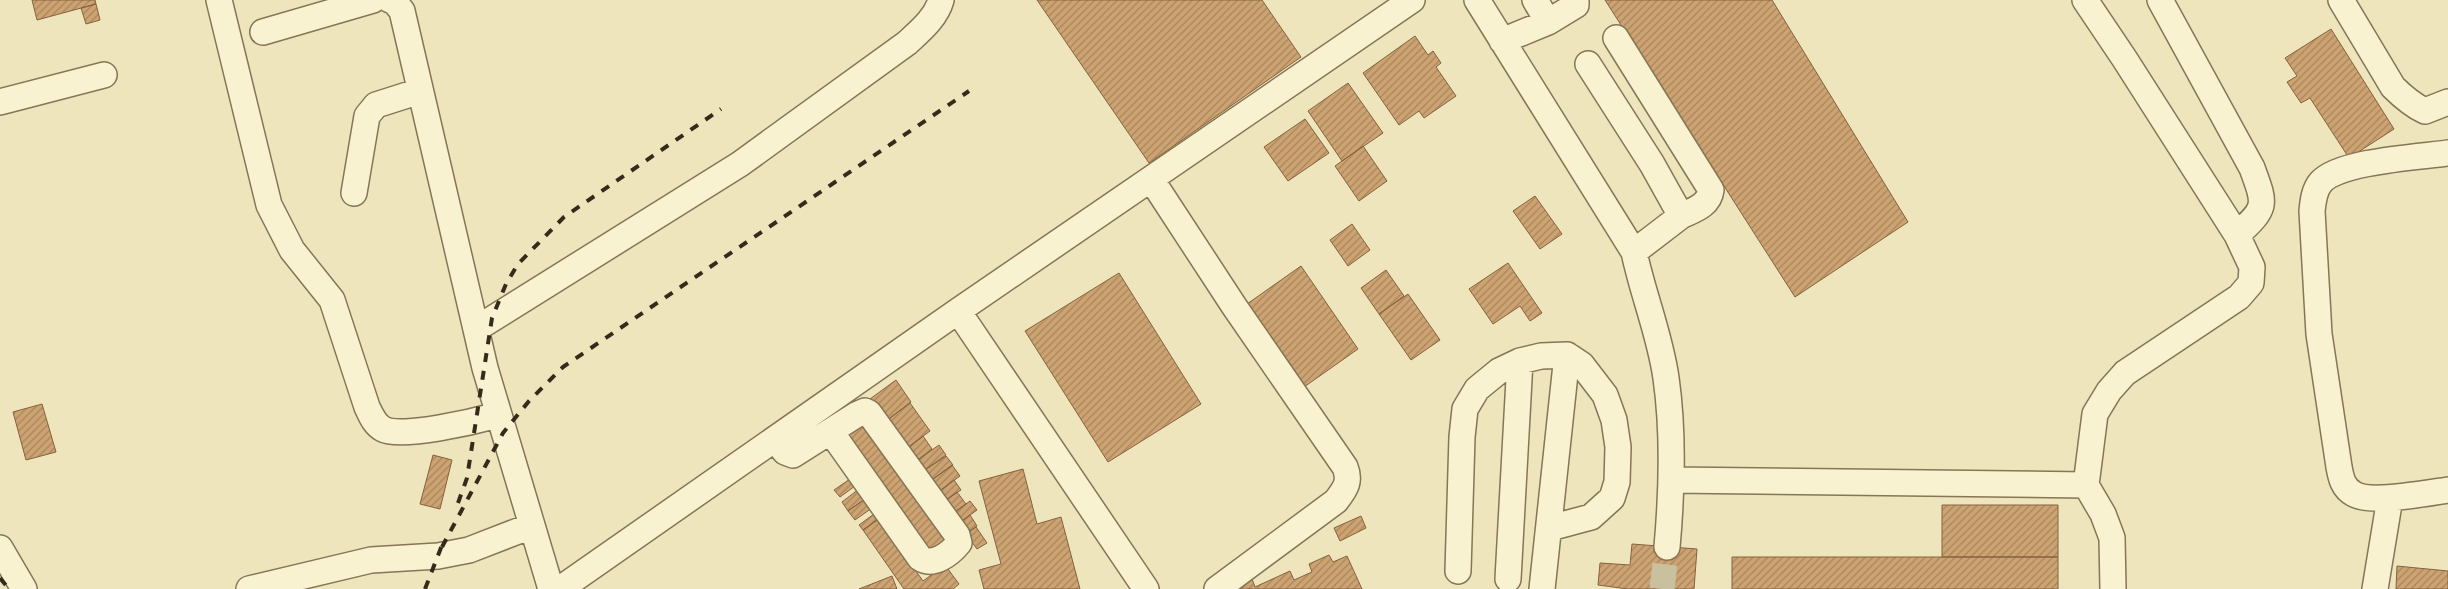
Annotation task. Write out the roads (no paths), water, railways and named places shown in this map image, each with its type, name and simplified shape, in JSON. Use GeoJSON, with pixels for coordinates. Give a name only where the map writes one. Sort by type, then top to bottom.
{"type":"FeatureCollection","features":[{"type":"Feature","properties":{"kind":"lane"},"geometry":{"type":"LineString","coordinates":[[219,0],[269,205],[292,250],[332,300],[367,407],[374,422],[383,429],[402,432],[498,415]]}},
{"type":"Feature","properties":{"kind":"lane"},"geometry":{"type":"LineString","coordinates":[[263,32],[374,0]]}},
{"type":"Feature","properties":{"kind":"lane"},"geometry":{"type":"LineString","coordinates":[[390,0],[394,1],[402,11],[476,329],[498,415],[551,589]]}},
{"type":"Feature","properties":{"kind":"lane"},"geometry":{"type":"LineString","coordinates":[[476,329],[740,164],[907,43],[927,24],[939,8],[941,0]]}},
{"type":"Feature","properties":{"kind":"lane"},"geometry":{"type":"LineString","coordinates":[[560,589],[958,311],[1412,0]]}},
{"type":"Feature","properties":{"kind":"lane"},"geometry":{"type":"LineString","coordinates":[[1476,0],[1634,252],[1640,280],[1654,320],[1666,379],[1672,480],[1667,547]]}},
{"type":"Feature","properties":{"kind":"lane"},"geometry":{"type":"LineString","coordinates":[[1535,0],[1548,22]]}},
{"type":"Feature","properties":{"kind":"lane"},"geometry":{"type":"LineString","coordinates":[[1502,41],[1548,22],[1576,5],[1576,0]]}},
{"type":"Feature","properties":{"kind":"lane"},"geometry":{"type":"LineString","coordinates":[[2085,0],[2237,235],[2252,267],[2251,283],[2238,297],[2125,373],[2109,391],[2095,414],[2086,485],[2102,514],[2112,538],[2113,589]]}},
{"type":"Feature","properties":{"kind":"lane"},"geometry":{"type":"LineString","coordinates":[[2160,0],[2252,168],[2263,198],[2258,215],[2237,235]]}},
{"type":"Feature","properties":{"kind":"lane"},"geometry":{"type":"LineString","coordinates":[[2341,0],[2393,87],[2403,97],[2412,105],[2425,111],[2448,102]]}},
{"type":"Feature","properties":{"kind":"lane"},"geometry":{"type":"LineString","coordinates":[[1616,38],[1711,190],[1710,197],[1705,204],[1681,216],[1634,252]]}},
{"type":"Feature","properties":{"kind":"lane"},"geometry":{"type":"LineString","coordinates":[[1588,64],[1652,164],[1681,216]]}},
{"type":"Feature","properties":{"kind":"lane"},"geometry":{"type":"LineString","coordinates":[[0,102],[104,75]]}},
{"type":"Feature","properties":{"kind":"lane"},"geometry":{"type":"LineString","coordinates":[[354,193],[367,116],[376,105],[420,91]]}},
{"type":"Feature","properties":{"kind":"lane"},"geometry":{"type":"LineString","coordinates":[[2448,153],[2358,165],[2341,170],[2330,174],[2321,183],[2313,196],[2313,247],[2319,334],[2341,478],[2345,487],[2354,495],[2390,498],[2448,490]]}},
{"type":"Feature","properties":{"kind":"lane"},"geometry":{"type":"LineString","coordinates":[[1151,179],[1234,306],[1345,466],[1349,478],[1345,489],[1336,501],[1217,589]]}},
{"type":"Feature","properties":{"kind":"lane"},"geometry":{"type":"LineString","coordinates":[[958,311],[1146,589]]}},
{"type":"Feature","properties":{"kind":"lane"},"geometry":{"type":"LineString","coordinates":[[1542,589],[1567,355]]}},
{"type":"Feature","properties":{"kind":"lane"},"geometry":{"type":"LineString","coordinates":[[1458,571],[1462,437],[1465,409],[1477,389],[1499,372],[1520,361],[1541,356],[1567,355],[1582,366],[1605,395],[1614,420],[1617,438],[1616,482],[1612,498],[1591,517],[1550,528]]}},
{"type":"Feature","properties":{"kind":"lane"},"geometry":{"type":"LineString","coordinates":[[1508,579],[1520,361]]}},
{"type":"Feature","properties":{"kind":"lane"},"geometry":{"type":"LineString","coordinates":[[774,439],[786,452],[793,455],[865,411],[869,413],[957,535],[959,543],[955,548],[934,562],[926,562],[920,558],[831,432]]}},
{"type":"Feature","properties":{"kind":"lane"},"geometry":{"type":"LineString","coordinates":[[1672,480],[2086,485]]}},
{"type":"Feature","properties":{"kind":"lane"},"geometry":{"type":"LineString","coordinates":[[2375,589],[2390,498]]}},
{"type":"Feature","properties":{"kind":"lane"},"geometry":{"type":"LineString","coordinates":[[249,589],[371,560],[438,556],[469,550],[531,526]]}},
{"type":"Feature","properties":{"kind":"lane"},"geometry":{"type":"LineString","coordinates":[[0,548],[24,589]]}},
{"type":"Feature","properties":{"kind":"tunnel"},"geometry":{"type":"LineString","coordinates":[[1662,589],[1667,547]]}},
{"type":"Feature","properties":{"kind":"railway"},"geometry":{"type":"LineString","coordinates":[[442,547],[503,433],[529,401],[563,367],[969,91]]}},
{"type":"Feature","properties":{"kind":"railway"},"geometry":{"type":"LineString","coordinates":[[458,503],[467,478],[492,318],[506,284],[518,264],[564,217],[721,109]]}},
{"type":"Feature","properties":{"kind":"railway"},"geometry":{"type":"LineString","coordinates":[[425,589],[444,540]]}},
{"type":"Feature","properties":{"kind":"railway"},"geometry":{"type":"LineString","coordinates":[[0,578],[9,589]]}}]}
